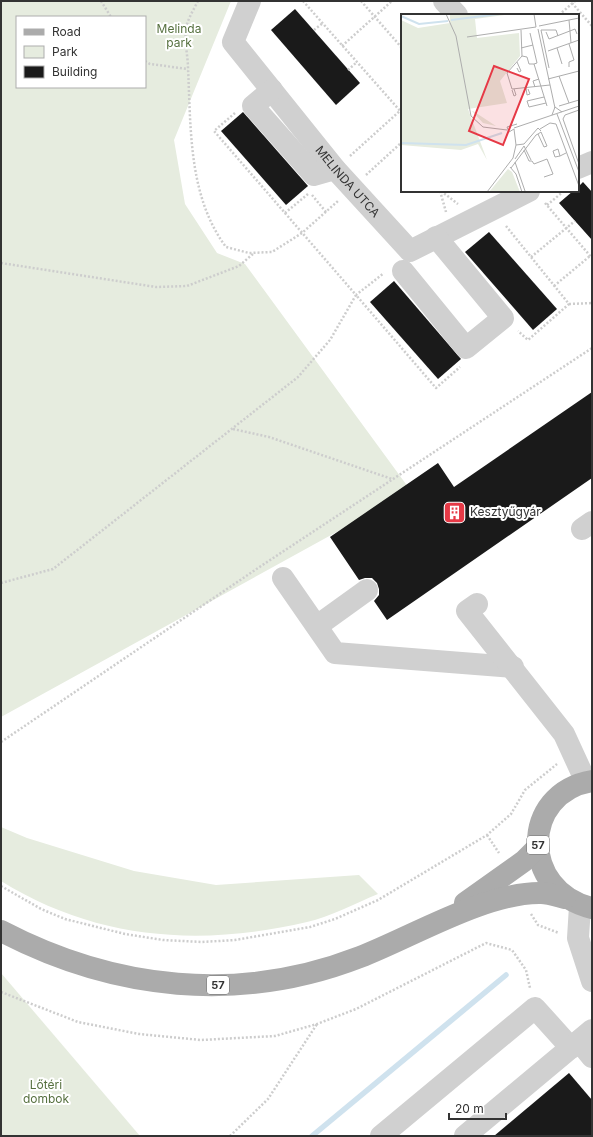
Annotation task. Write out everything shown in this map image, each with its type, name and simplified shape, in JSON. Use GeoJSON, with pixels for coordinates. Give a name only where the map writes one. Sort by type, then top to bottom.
{"type":"FeatureCollection","features":[{"type":"Feature","properties":{"kind":"main road","name":"57"},"geometry":{"type":"LineString","coordinates":[[579,904],[554,888],[545,876],[540,862],[538,847],[539,833],[543,819],[550,806],[560,795],[572,787],[589,781]]}},
{"type":"Feature","properties":{"kind":"main road","name":"57"},"geometry":{"type":"LineString","coordinates":[[434,924],[497,882],[524,861],[538,847]]}},
{"type":"Feature","properties":{"kind":"main road","name":"57"},"geometry":{"type":"LineString","coordinates":[[1,931],[53,955],[104,972],[157,982],[219,985],[254,984],[328,968],[360,957],[434,924],[479,907],[521,895],[542,893],[579,904]]}},
{"type":"Feature","properties":{"kind":"street","name":"MELINDA UTCA"},"geometry":{"type":"LineString","coordinates":[[250,1],[233,42],[335,169],[410,250],[498,205],[536,196]]}},
{"type":"Feature","properties":{"kind":"street"},"geometry":{"type":"LineString","coordinates":[[444,1],[455,14]]}},
{"type":"Feature","properties":{"kind":"street"},"geometry":{"type":"LineString","coordinates":[[579,168],[592,162]]}},
{"type":"Feature","properties":{"kind":"street"},"geometry":{"type":"LineString","coordinates":[[592,172],[590,175],[592,178]]}},
{"type":"Feature","properties":{"kind":"street"},"geometry":{"type":"LineString","coordinates":[[395,271],[466,348],[503,318],[436,237]]}},
{"type":"Feature","properties":{"kind":"street"},"geometry":{"type":"LineString","coordinates":[[283,578],[335,653],[513,667]]}},
{"type":"Feature","properties":{"kind":"street"},"geometry":{"type":"LineString","coordinates":[[317,626],[367,590]]}},
{"type":"Feature","properties":{"kind":"street"},"geometry":{"type":"LineString","coordinates":[[477,604],[467,611],[513,667],[564,734],[572,752],[589,781]]}},
{"type":"Feature","properties":{"kind":"street"},"geometry":{"type":"LineString","coordinates":[[579,904],[578,938],[592,980]]}},
{"type":"Feature","properties":{"kind":"street"},"geometry":{"type":"LineString","coordinates":[[381,1136],[535,1008],[583,1044],[465,1136]]}},
{"type":"Feature","properties":{"kind":"path"},"geometry":{"type":"LineString","coordinates":[[101,1],[110,16]]}},
{"type":"Feature","properties":{"kind":"path"},"geometry":{"type":"LineString","coordinates":[[198,1],[186,29],[190,119],[194,163],[204,203],[215,233],[226,247],[254,252],[272,252],[302,233],[326,212],[310,192],[286,213]]}},
{"type":"Feature","properties":{"kind":"path"},"geometry":{"type":"LineString","coordinates":[[303,1],[401,111],[335,169]]}},
{"type":"Feature","properties":{"kind":"path"},"geometry":{"type":"LineString","coordinates":[[361,1],[401,47]]}},
{"type":"Feature","properties":{"kind":"path"},"geometry":{"type":"LineString","coordinates":[[342,46],[392,1]]}},
{"type":"Feature","properties":{"kind":"path"},"geometry":{"type":"LineString","coordinates":[[560,14],[573,2],[591,23]]}},
{"type":"Feature","properties":{"kind":"path"},"geometry":{"type":"LineString","coordinates":[[314,30],[322,23]]}},
{"type":"Feature","properties":{"kind":"path"},"geometry":{"type":"LineString","coordinates":[[146,62],[150,64],[188,69]]}},
{"type":"Feature","properties":{"kind":"path"},"geometry":{"type":"LineString","coordinates":[[348,70],[357,62]]}},
{"type":"Feature","properties":{"kind":"path"},"geometry":{"type":"LineString","coordinates":[[237,110],[214,131],[436,388],[468,360],[466,348]]}},
{"type":"Feature","properties":{"kind":"path"},"geometry":{"type":"LineString","coordinates":[[547,205],[563,192]]}},
{"type":"Feature","properties":{"kind":"path"},"geometry":{"type":"LineString","coordinates":[[536,196],[547,205],[591,257],[554,286]]}},
{"type":"Feature","properties":{"kind":"path"},"geometry":{"type":"LineString","coordinates":[[498,205],[531,257],[569,304]]}},
{"type":"Feature","properties":{"kind":"path"},"geometry":{"type":"LineString","coordinates":[[531,257],[575,221]]}},
{"type":"Feature","properties":{"kind":"path"},"geometry":{"type":"LineString","coordinates":[[1,263],[156,287],[187,286],[239,266],[254,252]]}},
{"type":"Feature","properties":{"kind":"path"},"geometry":{"type":"LineString","coordinates":[[1,583],[53,569],[233,429],[298,377],[330,340],[356,295],[395,271]]}},
{"type":"Feature","properties":{"kind":"path"},"geometry":{"type":"LineString","coordinates":[[503,318],[528,340],[569,304],[592,304]]}},
{"type":"Feature","properties":{"kind":"path"},"geometry":{"type":"LineString","coordinates":[[1,742],[258,568],[592,348]]}},
{"type":"Feature","properties":{"kind":"path"},"geometry":{"type":"LineString","coordinates":[[233,429],[269,437],[393,479]]}},
{"type":"Feature","properties":{"kind":"path"},"geometry":{"type":"LineString","coordinates":[[1,886],[41,909],[65,919],[125,934],[164,940],[202,942],[235,940],[310,927],[335,919],[378,900],[487,835],[511,814],[525,790],[572,752]]}},
{"type":"Feature","properties":{"kind":"path"},"geometry":{"type":"LineString","coordinates":[[1,992],[78,1022],[139,1034],[200,1040],[276,1036],[318,1024],[356,1009],[486,943],[512,950],[526,970],[535,1008]]}},
{"type":"Feature","properties":{"kind":"path"},"geometry":{"type":"LineString","coordinates":[[230,1136],[268,1099],[318,1024]]}},
{"type":"Feature","properties":{"kind":"green space","name":"Melinda park"},"geometry":{"type":"Polygon","coordinates":[[[1,1],[231,1],[174,140],[185,204],[217,253],[245,264],[411,491],[1,717],[1,1]]]}},
{"type":"Feature","properties":{"kind":"green space"},"geometry":{"type":"Polygon","coordinates":[[[1,827],[27,838],[134,871],[216,885],[359,875],[378,894],[316,920],[267,930],[188,936],[150,933],[111,926],[74,916],[37,901],[1,881],[1,827]]]}},
{"type":"Feature","properties":{"kind":"green space","name":"Lőtéri dombok"},"geometry":{"type":"Polygon","coordinates":[[[1,973],[140,1136],[1,1136],[1,973]]]}},
{"type":"Feature","properties":{"kind":"building"},"geometry":{"type":"Polygon","coordinates":[[[295,9],[360,83],[336,105],[271,30],[295,9]]]}},
{"type":"Feature","properties":{"kind":"building"},"geometry":{"type":"Polygon","coordinates":[[[243,112],[308,186],[286,205],[221,131],[243,112]]]}},
{"type":"Feature","properties":{"kind":"building"},"geometry":{"type":"Polygon","coordinates":[[[583,182],[592,192],[592,240],[559,203],[572,192],[579,192],[579,186],[583,182]]]}},
{"type":"Feature","properties":{"kind":"building"},"geometry":{"type":"Polygon","coordinates":[[[489,232],[557,309],[533,330],[465,252],[489,232]]]}},
{"type":"Feature","properties":{"kind":"building"},"geometry":{"type":"Polygon","coordinates":[[[394,281],[461,359],[438,379],[370,302],[394,281]]]}},
{"type":"Feature","properties":{"kind":"building","name":"Kesztyűgyár"},"geometry":{"type":"Polygon","coordinates":[[[592,392],[592,478],[387,620],[374,601],[379,595],[377,583],[372,578],[359,580],[330,537],[438,463],[454,487],[592,392]]]}},
{"type":"Feature","properties":{"kind":"building"},"geometry":{"type":"Polygon","coordinates":[[[569,1073],[592,1100],[592,1136],[494,1136],[569,1073]]]}},
{"type":"Feature","properties":{"kind":"waterway"},"geometry":{"type":"LineString","coordinates":[[312,1136],[506,975]]}},
{"type":"Feature","properties":{"kind":"place","name":"Kesztyűgyár"},"geometry":{"type":"Point","coordinates":[455,512]}}]}
